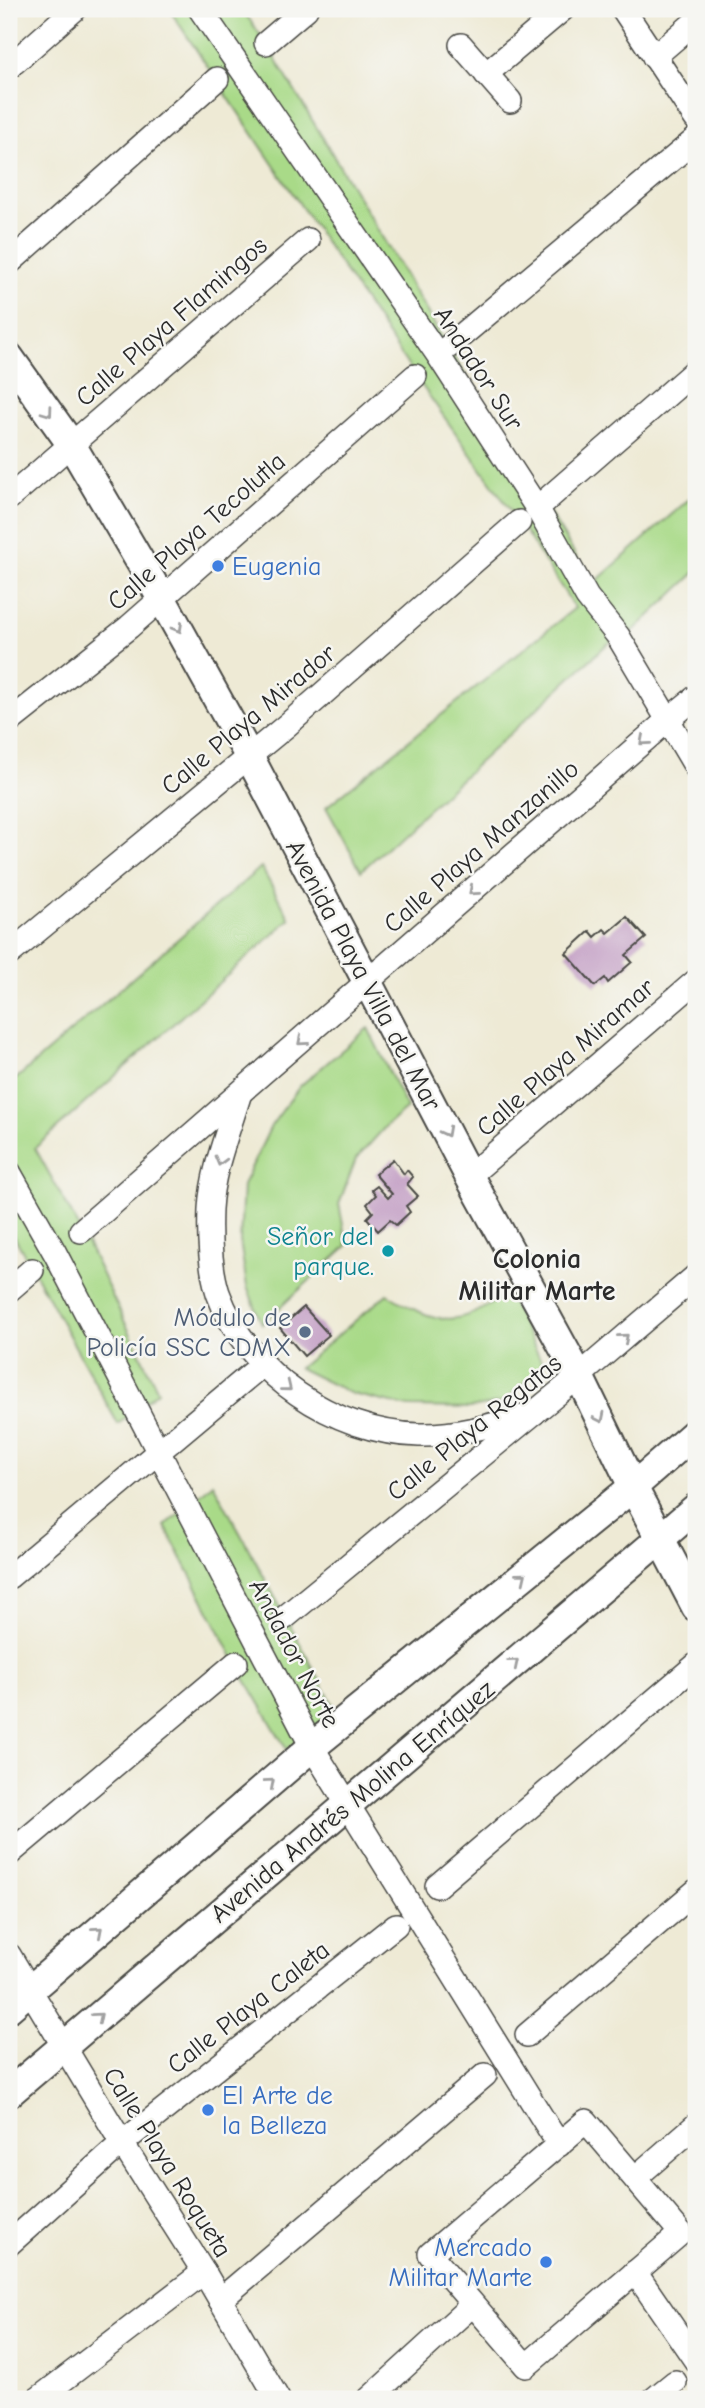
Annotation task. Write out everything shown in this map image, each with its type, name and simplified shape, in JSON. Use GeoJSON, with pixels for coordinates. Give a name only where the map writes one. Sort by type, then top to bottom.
{"type":"FeatureCollection","features":[{"type":"Feature","properties":{"kind":"main road","name":"Avenida Playa Villa del Mar"},"geometry":{"type":"LineString","coordinates":[[9,356],[71,444],[162,599],[249,756],[469,1175],[579,1377],[696,1608]]}},
{"type":"Feature","properties":{"kind":"main road"},"geometry":{"type":"LineString","coordinates":[[9,2008],[312,1747],[633,1487],[696,1432]]}},
{"type":"Feature","properties":{"kind":"main road","name":"Avenida Andrés Molina Enríquez"},"geometry":{"type":"LineString","coordinates":[[9,2093],[696,1508]]}},
{"type":"Feature","properties":{"kind":"street"},"geometry":{"type":"LineString","coordinates":[[9,67],[75,9]]}},
{"type":"Feature","properties":{"kind":"street","name":"Andador Sur"},"geometry":{"type":"LineString","coordinates":[[200,9],[438,355],[537,508],[587,597],[618,636],[696,767]]}},
{"type":"Feature","properties":{"kind":"street"},"geometry":{"type":"LineString","coordinates":[[266,43],[306,9]]}},
{"type":"Feature","properties":{"kind":"street"},"geometry":{"type":"LineString","coordinates":[[486,74],[562,9]]}},
{"type":"Feature","properties":{"kind":"street"},"geometry":{"type":"LineString","coordinates":[[623,9],[696,119]]}},
{"type":"Feature","properties":{"kind":"street"},"geometry":{"type":"LineString","coordinates":[[654,57],[696,21]]}},
{"type":"Feature","properties":{"kind":"street"},"geometry":{"type":"LineString","coordinates":[[461,45],[510,101]]}},
{"type":"Feature","properties":{"kind":"street"},"geometry":{"type":"LineString","coordinates":[[9,263],[217,79]]}},
{"type":"Feature","properties":{"kind":"street"},"geometry":{"type":"LineString","coordinates":[[448,347],[696,139]]}},
{"type":"Feature","properties":{"kind":"street","name":"Calle Playa Flamingos"},"geometry":{"type":"LineString","coordinates":[[9,498],[308,240]]}},
{"type":"Feature","properties":{"kind":"street"},"geometry":{"type":"LineString","coordinates":[[544,502],[696,370]]}},
{"type":"Feature","properties":{"kind":"street","name":"Calle Playa Tecolutla"},"geometry":{"type":"LineString","coordinates":[[9,722],[162,599],[415,376]]}},
{"type":"Feature","properties":{"kind":"street","name":"Calle Playa Mirador"},"geometry":{"type":"LineString","coordinates":[[9,954],[249,756],[519,522]]}},
{"type":"Feature","properties":{"kind":"street","name":"Calle Playa Manzanillo"},"geometry":{"type":"LineString","coordinates":[[82,1231],[696,697]]}},
{"type":"Feature","properties":{"kind":"street","name":"Calle Playa Miramar"},"geometry":{"type":"LineString","coordinates":[[469,1175],[696,981]]}},
{"type":"Feature","properties":{"kind":"street"},"geometry":{"type":"LineString","coordinates":[[239,1096],[219,1163],[210,1207],[211,1248],[218,1291],[233,1327],[262,1365],[293,1392],[334,1415],[373,1428],[418,1436],[461,1433],[534,1413]]}},
{"type":"Feature","properties":{"kind":"street","name":"Andador Norte"},"geometry":{"type":"LineString","coordinates":[[9,1172],[55,1252],[312,1747],[559,2145]]}},
{"type":"Feature","properties":{"kind":"street"},"geometry":{"type":"LineString","coordinates":[[9,1290],[32,1270]]}},
{"type":"Feature","properties":{"kind":"street","name":"Calle Playa Regatas"},"geometry":{"type":"LineString","coordinates":[[284,1618],[579,1377],[696,1276]]}},
{"type":"Feature","properties":{"kind":"street"},"geometry":{"type":"LineString","coordinates":[[9,1577],[262,1365]]}},
{"type":"Feature","properties":{"kind":"street"},"geometry":{"type":"LineString","coordinates":[[9,1854],[236,1662]]}},
{"type":"Feature","properties":{"kind":"street"},"geometry":{"type":"LineString","coordinates":[[437,1886],[696,1665]]}},
{"type":"Feature","properties":{"kind":"street"},"geometry":{"type":"LineString","coordinates":[[527,2035],[696,1891]]}},
{"type":"Feature","properties":{"kind":"street","name":"Calle Playa Caleta"},"geometry":{"type":"LineString","coordinates":[[9,2244],[122,2143],[396,1925]]}},
{"type":"Feature","properties":{"kind":"street","name":"Calle Playa Roqueta"},"geometry":{"type":"LineString","coordinates":[[9,1955],[122,2143],[204,2272],[278,2399]]}},
{"type":"Feature","properties":{"kind":"street"},"geometry":{"type":"LineString","coordinates":[[220,2300],[485,2075]]}},
{"type":"Feature","properties":{"kind":"street"},"geometry":{"type":"LineString","coordinates":[[586,2121],[635,2178],[681,2233],[526,2366],[430,2254],[586,2121]]}},
{"type":"Feature","properties":{"kind":"street"},"geometry":{"type":"LineString","coordinates":[[635,2178],[696,2125]]}},
{"type":"Feature","properties":{"kind":"street"},"geometry":{"type":"LineString","coordinates":[[38,2399],[204,2272]]}},
{"type":"Feature","properties":{"kind":"street"},"geometry":{"type":"LineString","coordinates":[[635,2272],[696,2361]]}},
{"type":"Feature","properties":{"kind":"street"},"geometry":{"type":"LineString","coordinates":[[369,2399],[472,2305]]}},
{"type":"Feature","properties":{"kind":"street"},"geometry":{"type":"LineString","coordinates":[[654,2399],[675,2382]]}},
{"type":"Feature","properties":{"kind":"green space"},"geometry":{"type":"Polygon","coordinates":[[[169,9],[242,9],[266,43],[593,584],[696,493],[696,572],[627,637],[618,636],[604,647],[361,871],[326,807],[575,608],[519,522],[415,376],[169,9]]]}},
{"type":"Feature","properties":{"kind":"green space"},"geometry":{"type":"Polygon","coordinates":[[[261,867],[290,919],[35,1148],[81,1231],[158,1391],[118,1424],[9,1227],[9,1085],[261,867]]]}},
{"type":"Feature","properties":{"kind":"green space"},"geometry":{"type":"Polygon","coordinates":[[[368,1028],[407,1108],[387,1125],[356,1159],[339,1204],[347,1246],[262,1324],[247,1287],[240,1241],[243,1185],[271,1126],[300,1086],[368,1028]]]}},
{"type":"Feature","properties":{"kind":"green space"},"geometry":{"type":"Polygon","coordinates":[[[507,1293],[544,1366],[503,1402],[471,1408],[409,1407],[352,1394],[299,1368],[387,1294],[420,1312],[447,1319],[474,1313],[507,1293]]]}},
{"type":"Feature","properties":{"kind":"green space"},"geometry":{"type":"Polygon","coordinates":[[[213,1483],[336,1710],[287,1750],[236,1663],[165,1526],[213,1483]]]}},
{"type":"Feature","properties":{"kind":"building"},"geometry":{"type":"Polygon","coordinates":[[[627,917],[646,938],[626,955],[632,962],[608,983],[605,978],[595,986],[566,953],[590,931],[595,937],[604,929],[608,933],[627,917]]]}},
{"type":"Feature","properties":{"kind":"building"},"geometry":{"type":"Polygon","coordinates":[[[393,1159],[404,1174],[407,1170],[413,1177],[407,1184],[418,1196],[406,1206],[410,1212],[396,1225],[390,1220],[378,1231],[367,1218],[373,1212],[367,1204],[376,1195],[372,1190],[377,1186],[388,1198],[392,1194],[375,1174],[393,1159]]]}},
{"type":"Feature","properties":{"kind":"building","name":"Módulo de Policía SSC CDMX"},"geometry":{"type":"Polygon","coordinates":[[[304,1307],[329,1335],[304,1356],[280,1328],[304,1307]]]}},
{"type":"Feature","properties":{"kind":"place","name":"Eugenia"},"geometry":{"type":"Point","coordinates":[218,566]}},
{"type":"Feature","properties":{"kind":"place","name":"Señor del parque."},"geometry":{"type":"Point","coordinates":[388,1251]}},
{"type":"Feature","properties":{"kind":"place","name":"Módulo de Policía SSC CDMX"},"geometry":{"type":"Point","coordinates":[305,1332]}},
{"type":"Feature","properties":{"kind":"place","name":"El Arte de la Belleza"},"geometry":{"type":"Point","coordinates":[208,2110]}},
{"type":"Feature","properties":{"kind":"place","name":"Mercado Militar Marte"},"geometry":{"type":"Point","coordinates":[546,2262]}},
{"type":"Feature","properties":{"kind":"district","name":"Colonia Militar Marte"},"geometry":{"type":"Point","coordinates":[537,1274]}}]}
